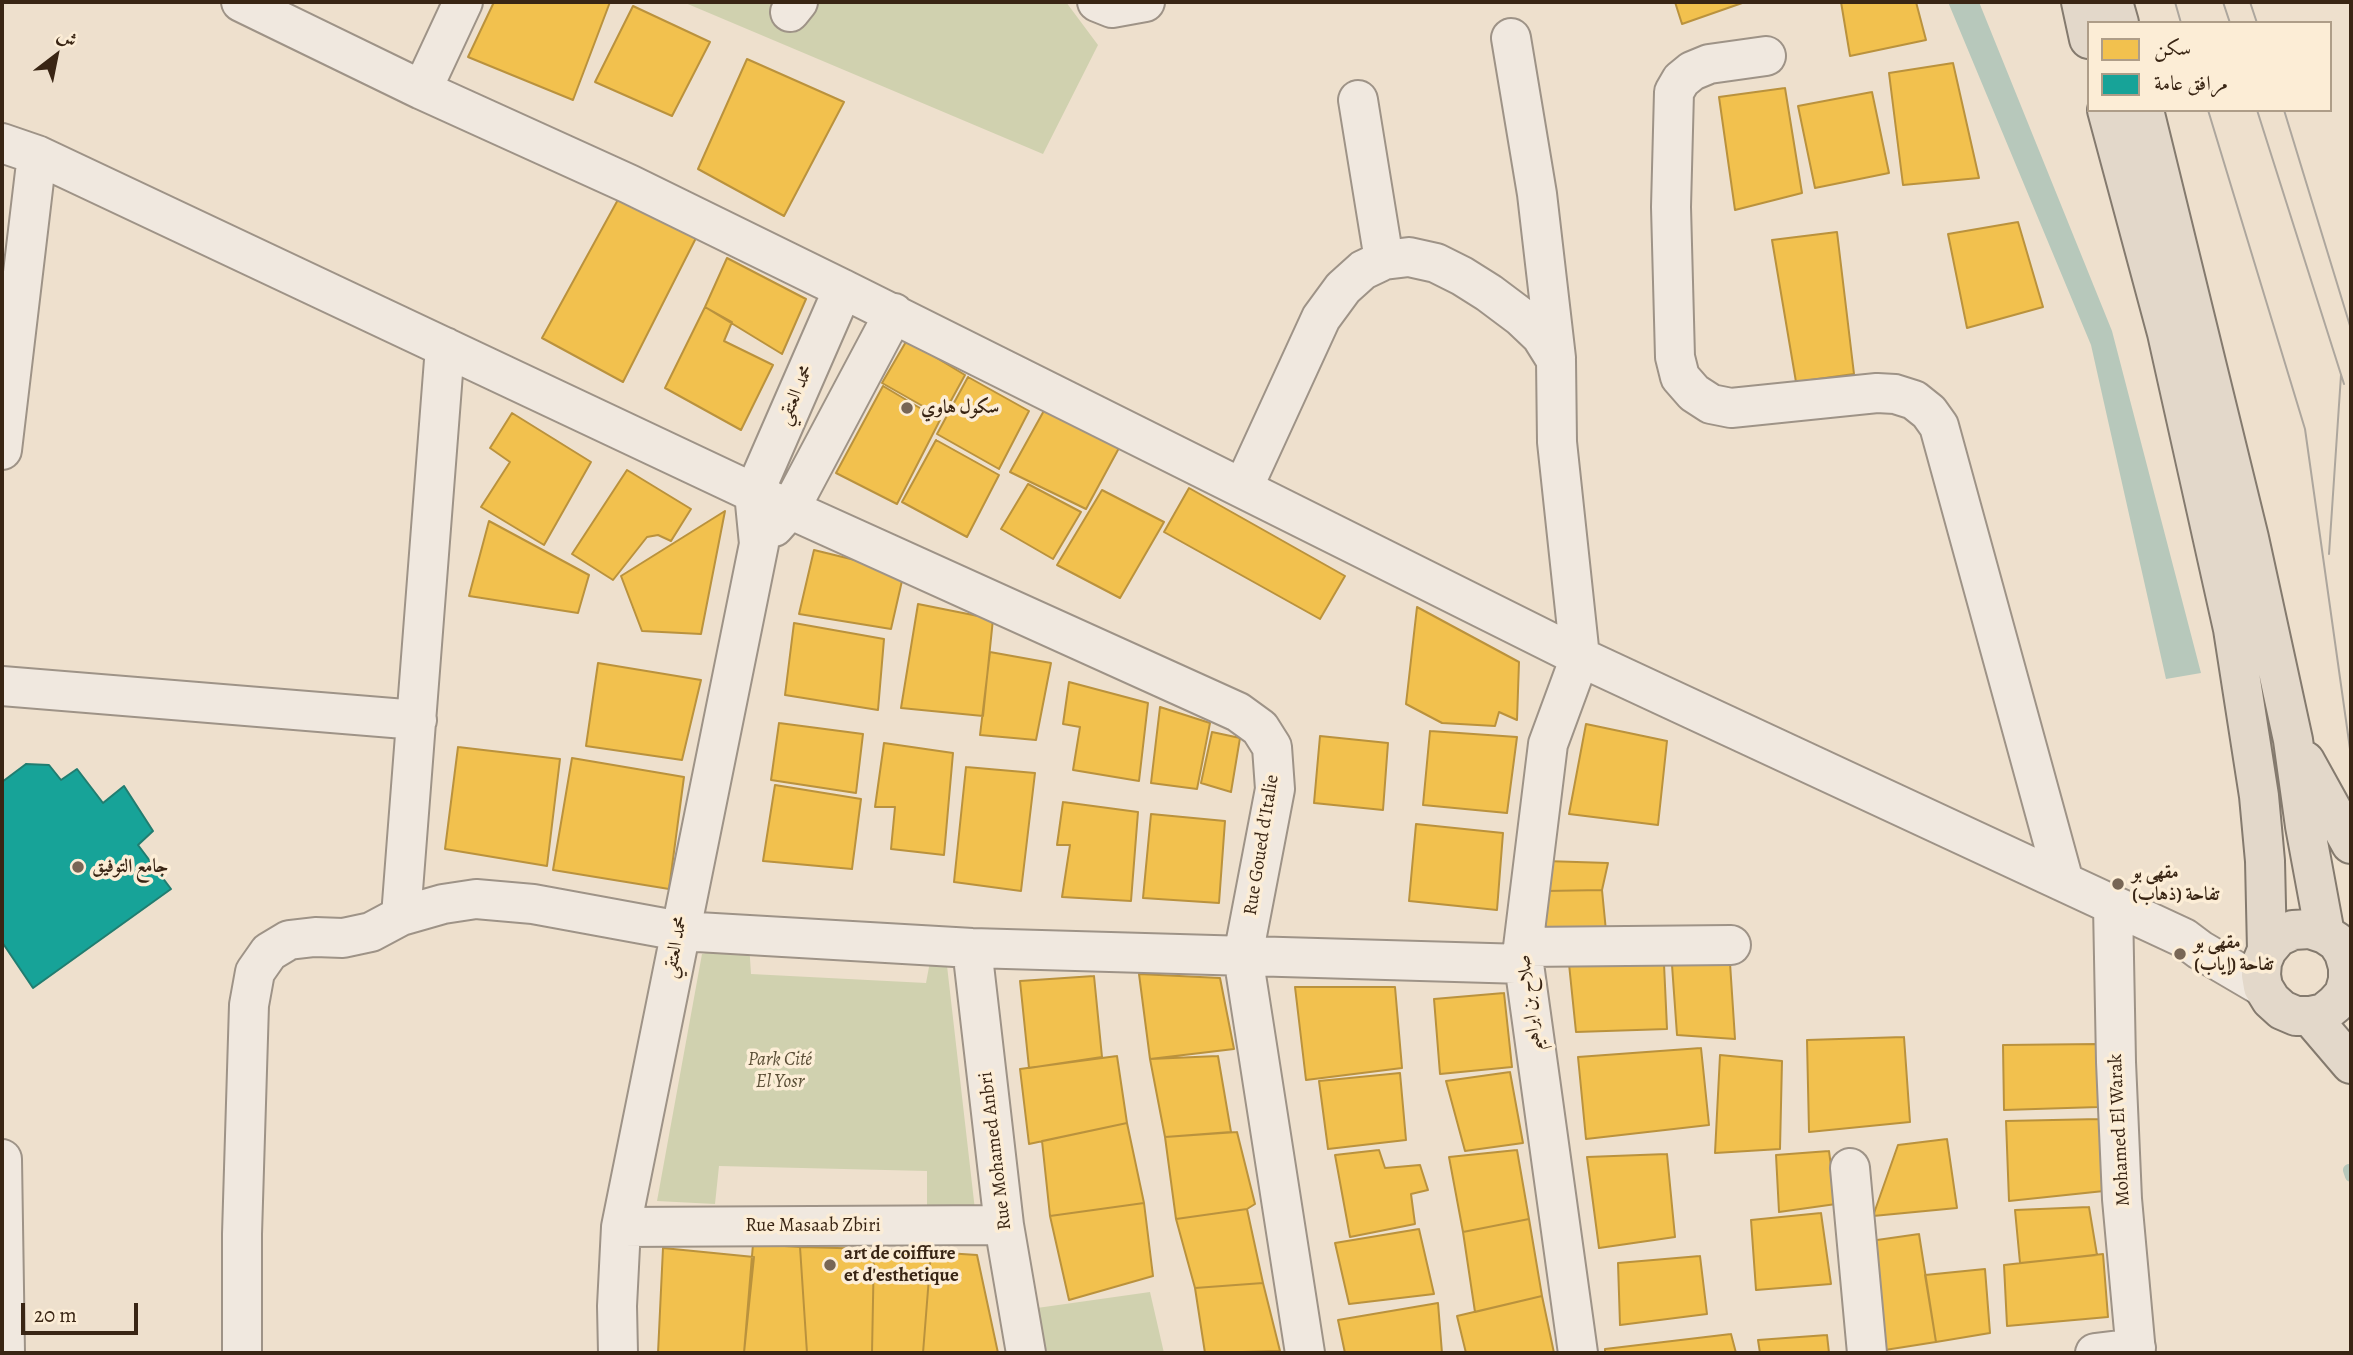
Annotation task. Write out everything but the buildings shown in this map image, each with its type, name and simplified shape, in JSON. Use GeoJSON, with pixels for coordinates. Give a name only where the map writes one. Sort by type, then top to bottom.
{"type":"FeatureCollection","features":[{"type":"Feature","properties":{"kind":"main road"},"geometry":{"type":"LineString","coordinates":[[2081,2],[2087,30]]}},
{"type":"Feature","properties":{"kind":"main road"},"geometry":{"type":"LineString","coordinates":[[2113,2],[2118,21]]}},
{"type":"Feature","properties":{"kind":"main road"},"geometry":{"type":"LineString","coordinates":[[2108,112],[2167,333],[2233,629],[2259,796],[2265,861],[2264,967],[2271,1000],[2282,1010],[2295,1016],[2324,1013],[2344,994],[2350,982],[2344,953],[2337,942],[2310,929],[2293,930],[2278,937],[2264,967]]}},
{"type":"Feature","properties":{"kind":"main road"},"geometry":{"type":"LineString","coordinates":[[2144,112],[2246,525],[2293,740],[2305,826],[2325,934]]}},
{"type":"Feature","properties":{"kind":"main road"},"geometry":{"type":"LineString","coordinates":[[2293,740],[2351,844]]}},
{"type":"Feature","properties":{"kind":"main road"},"geometry":{"type":"LineString","coordinates":[[2310,1016],[2351,1063]]}},
{"type":"Feature","properties":{"kind":"street"},"geometry":{"type":"LineString","coordinates":[[241,2],[422,90],[629,184],[894,313],[1580,657],[2113,906],[2184,938],[2204,937],[2264,967]]}},
{"type":"Feature","properties":{"kind":"street"},"geometry":{"type":"LineString","coordinates":[[422,90],[463,2]]}},
{"type":"Feature","properties":{"kind":"street"},"geometry":{"type":"LineString","coordinates":[[1097,2],[1112,8],[1145,2]]}},
{"type":"Feature","properties":{"kind":"street"},"geometry":{"type":"LineString","coordinates":[[1511,38],[1537,194],[1556,360],[1557,442],[1580,657]]}},
{"type":"Feature","properties":{"kind":"street"},"geometry":{"type":"LineString","coordinates":[[1766,56],[1709,64],[1692,71],[1681,80],[1674,92],[1671,206],[1675,357],[1680,377],[1694,393],[1711,404],[1731,408],[1877,393],[1895,394],[1914,400],[1929,412],[1939,426],[2064,882]]}},
{"type":"Feature","properties":{"kind":"street"},"geometry":{"type":"LineString","coordinates":[[1358,100],[1384,260]]}},
{"type":"Feature","properties":{"kind":"street","name":"Rue Goued d'Italie"},"geometry":{"type":"LineString","coordinates":[[2,143],[37,155],[754,493],[1238,712],[1259,727],[1272,747],[1275,789],[1243,956],[1305,1353]]}},
{"type":"Feature","properties":{"kind":"street"},"geometry":{"type":"LineString","coordinates":[[2,450],[10,305],[37,155]]}},
{"type":"Feature","properties":{"kind":"street"},"geometry":{"type":"LineString","coordinates":[[1243,488],[1321,318],[1343,288],[1363,270],[1384,260],[1409,257],[1436,263],[1462,276],[1521,317],[1541,337],[1556,360]]}},
{"type":"Feature","properties":{"kind":"street","name":"محمد العتقي"},"geometry":{"type":"LineString","coordinates":[[618,1353],[617,1306],[621,1227],[759,544],[754,493],[843,289]]}},
{"type":"Feature","properties":{"kind":"street","name":"محمد العتقي"},"geometry":{"type":"LineString","coordinates":[[759,544],[790,509],[894,313]]}},
{"type":"Feature","properties":{"kind":"street"},"geometry":{"type":"LineString","coordinates":[[401,916],[445,347]]}},
{"type":"Feature","properties":{"kind":"street","name":"صلاح بن ابراهيم"},"geometry":{"type":"LineString","coordinates":[[1578,1353],[1524,955],[1548,744],[1580,657]]}},
{"type":"Feature","properties":{"kind":"street"},"geometry":{"type":"LineString","coordinates":[[2,686],[416,720]]}},
{"type":"Feature","properties":{"kind":"street"},"geometry":{"type":"LineString","coordinates":[[242,1353],[242,1234],[249,1005],[255,972],[269,952],[289,940],[342,938],[371,932],[401,916],[443,904],[476,899],[544,906],[680,931],[972,948],[1243,956],[1524,955],[1731,945]]}},
{"type":"Feature","properties":{"kind":"street","name":"Mohamed El Warak"},"geometry":{"type":"LineString","coordinates":[[2113,906],[2121,1185],[2136,1351]]}},
{"type":"Feature","properties":{"kind":"street","name":"Rue Mohamed Anbri"},"geometry":{"type":"LineString","coordinates":[[972,948],[1004,1225],[1026,1353]]}},
{"type":"Feature","properties":{"kind":"street"},"geometry":{"type":"LineString","coordinates":[[2,1159],[5,1353]]}},
{"type":"Feature","properties":{"kind":"street"},"geometry":{"type":"LineString","coordinates":[[1850,1168],[1867,1353]]}},
{"type":"Feature","properties":{"kind":"street","name":"Rue Masaab Zbiri"},"geometry":{"type":"LineString","coordinates":[[621,1227],[1004,1225]]}},
{"type":"Feature","properties":{"kind":"street"},"geometry":{"type":"LineString","coordinates":[[2095,1353],[2136,1351]]}},
{"type":"Feature","properties":{"kind":"green space"},"geometry":{"type":"Polygon","coordinates":[[[683,2],[1066,2],[1098,45],[1043,154],[683,2]]]}},
{"type":"Feature","properties":{"kind":"green space","name":"Park Cité El Yosr"},"geometry":{"type":"Polygon","coordinates":[[[749,943],[751,974],[926,983],[932,951],[946,957],[975,1210],[927,1211],[927,1171],[719,1166],[715,1204],[657,1201],[702,954],[749,943]]]}},
{"type":"Feature","properties":{"kind":"green space"},"geometry":{"type":"Polygon","coordinates":[[[1150,1292],[1164,1353],[1047,1353],[1037,1308],[1150,1292]]]}},
{"type":"Feature","properties":{"kind":"shaded area"},"geometry":{"type":"Polygon","coordinates":[[[1948,2],[1979,2],[2112,331],[2201,673],[2166,679],[2091,345],[1948,2]]]}},
{"type":"Feature","properties":{"kind":"waterway"},"geometry":{"type":"LineString","coordinates":[[2349,1170],[2351,1176]]}},
{"type":"Feature","properties":{"kind":"tram line"},"geometry":{"type":"LineString","coordinates":[[2175,2],[2180,21]]}},
{"type":"Feature","properties":{"kind":"tram line"},"geometry":{"type":"LineString","coordinates":[[2223,2],[2229,21]]}},
{"type":"Feature","properties":{"kind":"tram line"},"geometry":{"type":"LineString","coordinates":[[2250,2],[2256,21]]}},
{"type":"Feature","properties":{"kind":"tram line"},"geometry":{"type":"LineString","coordinates":[[2209,112],[2305,429],[2351,756]]}},
{"type":"Feature","properties":{"kind":"tram line"},"geometry":{"type":"LineString","coordinates":[[2258,112],[2344,384]]}},
{"type":"Feature","properties":{"kind":"tram line"},"geometry":{"type":"LineString","coordinates":[[2285,112],[2351,329]]}},
{"type":"Feature","properties":{"kind":"tram line"},"geometry":{"type":"LineString","coordinates":[[2329,554],[2341,375]]}},
{"type":"Feature","properties":{"kind":"place","name":"سكول هاوي"},"geometry":{"type":"Point","coordinates":[907,408]}},
{"type":"Feature","properties":{"kind":"place","name":"جامع التوفيق"},"geometry":{"type":"Point","coordinates":[78,867]}},
{"type":"Feature","properties":{"kind":"place","name":"مقهى بو تفاحة (ذهاب)"},"geometry":{"type":"Point","coordinates":[2118,884]}},
{"type":"Feature","properties":{"kind":"place","name":"مقهى بو تفاحة (إياب)"},"geometry":{"type":"Point","coordinates":[2180,954]}},
{"type":"Feature","properties":{"kind":"place","name":"art de coiffure et d'esthetique"},"geometry":{"type":"Point","coordinates":[830,1265]}}]}
